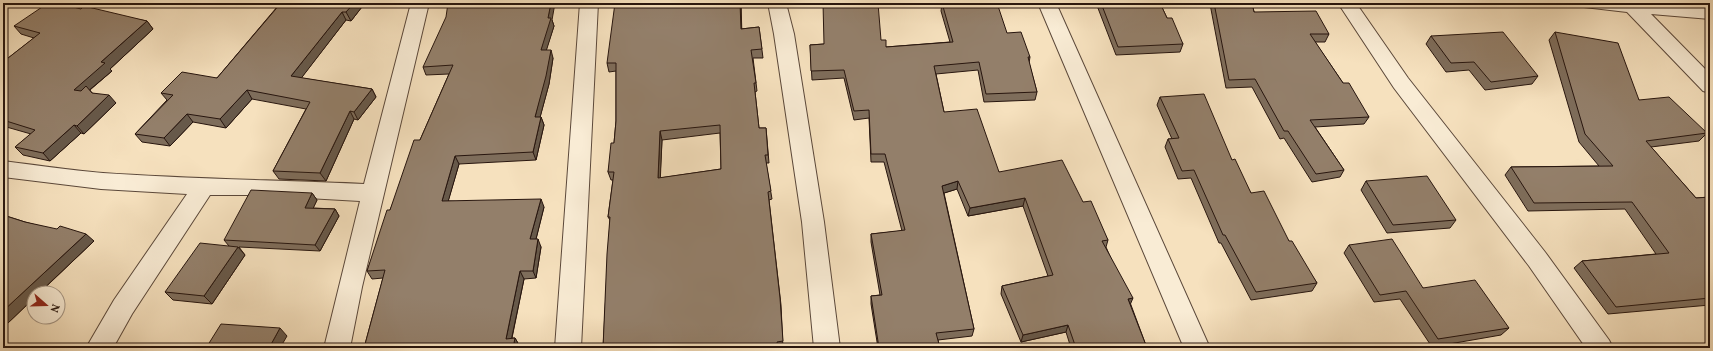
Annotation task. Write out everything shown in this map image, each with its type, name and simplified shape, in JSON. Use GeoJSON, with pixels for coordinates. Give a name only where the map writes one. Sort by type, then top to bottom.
{"type":"FeatureCollection","features":[{"type":"Feature","properties":{"kind":"street"},"geometry":{"type":"LineString","coordinates":[[337,348],[373,193],[420,3]]}},
{"type":"Feature","properties":{"kind":"street"},"geometry":{"type":"LineString","coordinates":[[568,348],[589,3]]}},
{"type":"Feature","properties":{"kind":"street"},"geometry":{"type":"LineString","coordinates":[[777,3],[784,34],[812,222],[827,348]]}},
{"type":"Feature","properties":{"kind":"street"},"geometry":{"type":"LineString","coordinates":[[1047,3],[1197,348]]}},
{"type":"Feature","properties":{"kind":"street"},"geometry":{"type":"LineString","coordinates":[[1347,3],[1401,83],[1538,259],[1600,348]]}},
{"type":"Feature","properties":{"kind":"street"},"geometry":{"type":"LineString","coordinates":[[1591,3],[1710,13]]}},
{"type":"Feature","properties":{"kind":"street"},"geometry":{"type":"LineString","coordinates":[[1633,7],[1710,86]]}},
{"type":"Feature","properties":{"kind":"street"},"geometry":{"type":"LineString","coordinates":[[3,169],[100,182],[204,187],[254,187],[373,193]]}},
{"type":"Feature","properties":{"kind":"street"},"geometry":{"type":"LineString","coordinates":[[99,348],[123,307],[204,187]]}},
{"type":"Feature","properties":{"kind":"building"},"geometry":{"type":"Polygon","coordinates":[[[48,3],[58,3],[81,9],[84,6],[147,21],[101,62],[105,63],[74,90],[81,91],[86,86],[92,93],[109,95],[77,126],[74,125],[43,153],[15,147],[35,130],[3,120],[3,62],[40,33],[14,26],[48,3]]]}},
{"type":"Feature","properties":{"kind":"building"},"geometry":{"type":"Polygon","coordinates":[[[281,3],[354,3],[346,12],[342,12],[291,76],[372,89],[354,112],[350,111],[320,173],[273,171],[310,102],[247,90],[220,119],[187,114],[164,138],[135,134],[173,95],[161,93],[182,72],[217,78],[281,3]]]}},
{"type":"Feature","properties":{"kind":"building"},"geometry":{"type":"Polygon","coordinates":[[[448,3],[551,3],[548,18],[551,18],[541,50],[551,50],[535,117],[541,117],[533,152],[455,156],[442,201],[541,199],[530,239],[538,239],[533,271],[520,271],[506,339],[515,338],[513,348],[364,348],[385,270],[367,271],[387,210],[390,210],[414,140],[420,140],[453,65],[423,67],[446,17],[448,3]]]}},
{"type":"Feature","properties":{"kind":"building"},"geometry":{"type":"Polygon","coordinates":[[[615,3],[740,3],[741,29],[759,27],[762,49],[751,50],[756,83],[754,83],[759,128],[766,128],[768,155],[765,155],[771,191],[768,192],[780,298],[783,341],[777,342],[778,348],[603,348],[610,217],[608,217],[614,172],[608,172],[611,143],[614,143],[616,121],[616,63],[607,63],[615,3]],[[720,125],[660,131],[658,178],[721,169],[720,125]]]}},
{"type":"Feature","properties":{"kind":"building"},"geometry":{"type":"Polygon","coordinates":[[[823,3],[878,3],[881,40],[886,40],[886,47],[953,42],[942,3],[997,3],[1007,33],[1021,32],[1030,57],[1028,57],[1037,92],[986,94],[979,62],[934,66],[944,112],[977,109],[999,172],[1062,160],[1083,202],[1091,201],[1108,240],[1102,241],[1133,298],[1128,299],[1147,348],[1076,348],[1068,325],[1023,335],[1002,286],[1053,275],[1025,198],[970,208],[958,181],[942,186],[974,329],[936,333],[940,348],[879,348],[871,296],[882,295],[871,234],[905,230],[885,154],[871,154],[869,110],[854,111],[844,70],[811,71],[810,45],[824,44],[823,3]]]}},
{"type":"Feature","properties":{"kind":"building"},"geometry":{"type":"Polygon","coordinates":[[[1101,3],[1160,3],[1167,18],[1172,18],[1183,44],[1118,47],[1101,3]]]}},
{"type":"Feature","properties":{"kind":"building"},"geometry":{"type":"Polygon","coordinates":[[[1214,3],[1252,3],[1254,12],[1316,11],[1329,34],[1310,34],[1343,83],[1349,83],[1369,117],[1310,120],[1344,170],[1316,174],[1288,131],[1284,131],[1255,79],[1229,80],[1214,3]]]}},
{"type":"Feature","properties":{"kind":"building"},"geometry":{"type":"Polygon","coordinates":[[[1503,32],[1538,76],[1491,82],[1474,62],[1451,63],[1431,36],[1503,32]]]}},
{"type":"Feature","properties":{"kind":"building"},"geometry":{"type":"Polygon","coordinates":[[[1555,32],[1618,43],[1639,100],[1669,97],[1707,133],[1646,141],[1696,198],[1710,197],[1710,298],[1616,307],[1582,261],[1669,253],[1632,202],[1534,203],[1511,167],[1613,166],[1585,134],[1555,32]]]}},
{"type":"Feature","properties":{"kind":"building"},"geometry":{"type":"Polygon","coordinates":[[[1204,94],[1232,160],[1235,159],[1251,193],[1264,191],[1289,241],[1292,241],[1317,283],[1256,292],[1225,235],[1223,235],[1194,170],[1182,171],[1168,139],[1179,138],[1160,97],[1204,94]]]}},
{"type":"Feature","properties":{"kind":"building"},"geometry":{"type":"Polygon","coordinates":[[[1427,176],[1456,220],[1393,225],[1366,181],[1427,176]]]}},
{"type":"Feature","properties":{"kind":"building"},"geometry":{"type":"Polygon","coordinates":[[[251,190],[312,193],[305,208],[335,209],[315,245],[224,240],[251,190]]]}},
{"type":"Feature","properties":{"kind":"building"},"geometry":{"type":"Polygon","coordinates":[[[3,215],[25,222],[57,229],[60,226],[86,234],[31,285],[26,285],[26,290],[3,311],[3,270],[8,266],[3,265],[3,215]]]}},
{"type":"Feature","properties":{"kind":"building"},"geometry":{"type":"Polygon","coordinates":[[[1392,239],[1423,288],[1475,280],[1509,328],[1438,339],[1406,291],[1380,295],[1349,245],[1392,239]]]}},
{"type":"Feature","properties":{"kind":"building"},"geometry":{"type":"Polygon","coordinates":[[[200,243],[238,247],[204,296],[165,292],[200,243]]]}},
{"type":"Feature","properties":{"kind":"building"},"geometry":{"type":"Polygon","coordinates":[[[221,324],[280,328],[269,348],[206,348],[221,324]]]}}]}
